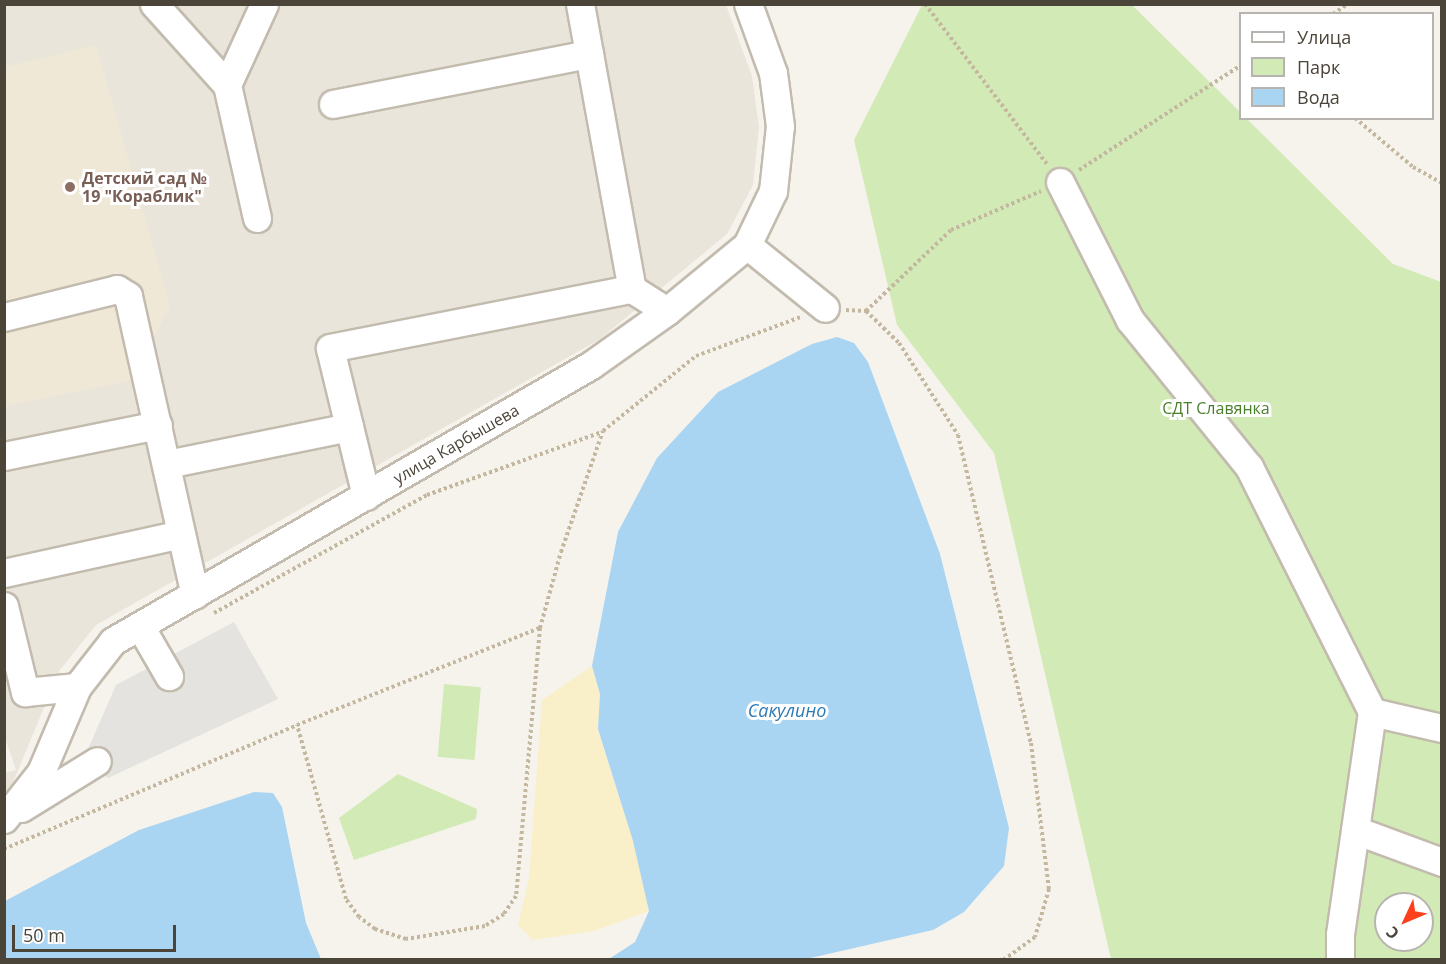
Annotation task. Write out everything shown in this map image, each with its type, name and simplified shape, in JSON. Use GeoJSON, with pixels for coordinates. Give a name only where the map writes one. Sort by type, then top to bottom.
{"type":"FeatureCollection","features":[{"type":"Feature","properties":{"kind":"street"},"geometry":{"type":"LineString","coordinates":[[154,4],[227,85],[257,218]]}},
{"type":"Feature","properties":{"kind":"street"},"geometry":{"type":"LineString","coordinates":[[227,85],[264,4]]}},
{"type":"Feature","properties":{"kind":"street"},"geometry":{"type":"LineString","coordinates":[[580,4],[632,289]]}},
{"type":"Feature","properties":{"kind":"street","name":"улица Карбышева"},"geometry":{"type":"LineString","coordinates":[[8,825],[41,772],[76,687],[113,641],[140,626],[199,607],[366,496],[591,365],[667,311],[747,245],[773,191],[780,126],[772,73],[748,4]]}},
{"type":"Feature","properties":{"kind":"street"},"geometry":{"type":"LineString","coordinates":[[333,104],[589,54]]}},
{"type":"Feature","properties":{"kind":"street"},"geometry":{"type":"LineString","coordinates":[[1060,182],[1130,320],[1249,466],[1372,711],[1340,934],[1340,960]]}},
{"type":"Feature","properties":{"kind":"street"},"geometry":{"type":"LineString","coordinates":[[747,245],[825,308]]}},
{"type":"Feature","properties":{"kind":"street"},"geometry":{"type":"LineString","coordinates":[[4,317],[117,289],[128,296],[199,607]]}},
{"type":"Feature","properties":{"kind":"street"},"geometry":{"type":"LineString","coordinates":[[366,496],[330,348],[632,289],[667,311]]}},
{"type":"Feature","properties":{"kind":"street"},"geometry":{"type":"LineString","coordinates":[[4,456],[158,425]]}},
{"type":"Feature","properties":{"kind":"street"},"geometry":{"type":"LineString","coordinates":[[167,464],[349,427]]}},
{"type":"Feature","properties":{"kind":"street"},"geometry":{"type":"LineString","coordinates":[[4,573],[181,534]]}},
{"type":"Feature","properties":{"kind":"street"},"geometry":{"type":"LineString","coordinates":[[4,606],[15,695],[76,687]]}},
{"type":"Feature","properties":{"kind":"street"},"geometry":{"type":"LineString","coordinates":[[140,626],[169,676]]}},
{"type":"Feature","properties":{"kind":"street"},"geometry":{"type":"LineString","coordinates":[[1372,711],[1442,728]]}},
{"type":"Feature","properties":{"kind":"street"},"geometry":{"type":"LineString","coordinates":[[8,825],[97,761]]}},
{"type":"Feature","properties":{"kind":"street"},"geometry":{"type":"LineString","coordinates":[[1354,830],[1442,862]]}},
{"type":"Feature","properties":{"kind":"path"},"geometry":{"type":"LineString","coordinates":[[925,4],[1060,182]]}},
{"type":"Feature","properties":{"kind":"path"},"geometry":{"type":"LineString","coordinates":[[1357,120],[1413,166],[1442,183]]}},
{"type":"Feature","properties":{"kind":"path"},"geometry":{"type":"LineString","coordinates":[[199,607],[427,495],[603,431],[696,356],[825,308],[866,311],[899,343],[958,435],[1031,743],[1049,889],[1035,937],[1002,960]]}},
{"type":"Feature","properties":{"kind":"path"},"geometry":{"type":"LineString","coordinates":[[297,725],[346,899],[359,917],[382,933],[406,939],[485,926],[504,914],[516,896],[540,628],[561,552],[603,431]]}},
{"type":"Feature","properties":{"kind":"path"},"geometry":{"type":"LineString","coordinates":[[4,849],[297,725],[540,628]]}},
{"type":"Feature","properties":{"kind":"path"},"geometry":{"type":"LineString","coordinates":[[4,849],[8,825]]}},
{"type":"Feature","properties":{"kind":"shaded area"},"geometry":{"type":"Polygon","coordinates":[[[5,5],[726,5],[752,76],[759,127],[753,185],[727,234],[600,339],[96,625],[59,671],[5,802],[5,773],[16,770],[4,735],[5,5]]]}},
{"type":"Feature","properties":{"kind":"shaded area","name":"Детский сад № 19 \"Кораблик\""},"geometry":{"type":"Polygon","coordinates":[[[96,45],[170,306],[133,380],[5,406],[4,67],[96,45]]]}},
{"type":"Feature","properties":{"kind":"shaded area"},"geometry":{"type":"Polygon","coordinates":[[[234,622],[278,699],[108,778],[84,758],[116,685],[234,622]]]}},
{"type":"Feature","properties":{"kind":"green space","name":"СДТ Славянка"},"geometry":{"type":"Polygon","coordinates":[[[922,5],[1132,5],[1239,111],[1239,120],[1248,120],[1393,264],[1441,282],[1441,959],[1111,959],[994,453],[897,325],[854,140],[922,5]]]}},
{"type":"Feature","properties":{"kind":"green space"},"geometry":{"type":"Polygon","coordinates":[[[444,684],[481,687],[474,760],[438,757],[444,684]]]}},
{"type":"Feature","properties":{"kind":"green space"},"geometry":{"type":"Polygon","coordinates":[[[398,774],[477,809],[476,819],[354,860],[339,818],[398,774]]]}},
{"type":"Feature","properties":{"kind":"sand"},"geometry":{"type":"Polygon","coordinates":[[[592,666],[600,694],[598,730],[633,841],[649,911],[594,931],[533,940],[518,925],[529,878],[542,700],[592,666]]]}},
{"type":"Feature","properties":{"kind":"water","name":"Сакулино"},"geometry":{"type":"Polygon","coordinates":[[[837,337],[854,343],[868,362],[940,554],[1009,828],[1004,866],[964,912],[933,930],[806,959],[609,959],[635,942],[649,911],[633,841],[598,729],[600,694],[592,666],[618,532],[657,458],[718,392],[812,344],[837,337]]]}},
{"type":"Feature","properties":{"kind":"water"},"geometry":{"type":"Polygon","coordinates":[[[254,792],[273,793],[282,807],[306,923],[321,959],[5,959],[5,901],[139,830],[254,792]]]}},
{"type":"Feature","properties":{"kind":"place","name":"Детский сад № 19 \"Кораблик\""},"geometry":{"type":"Point","coordinates":[70,187]}}]}
